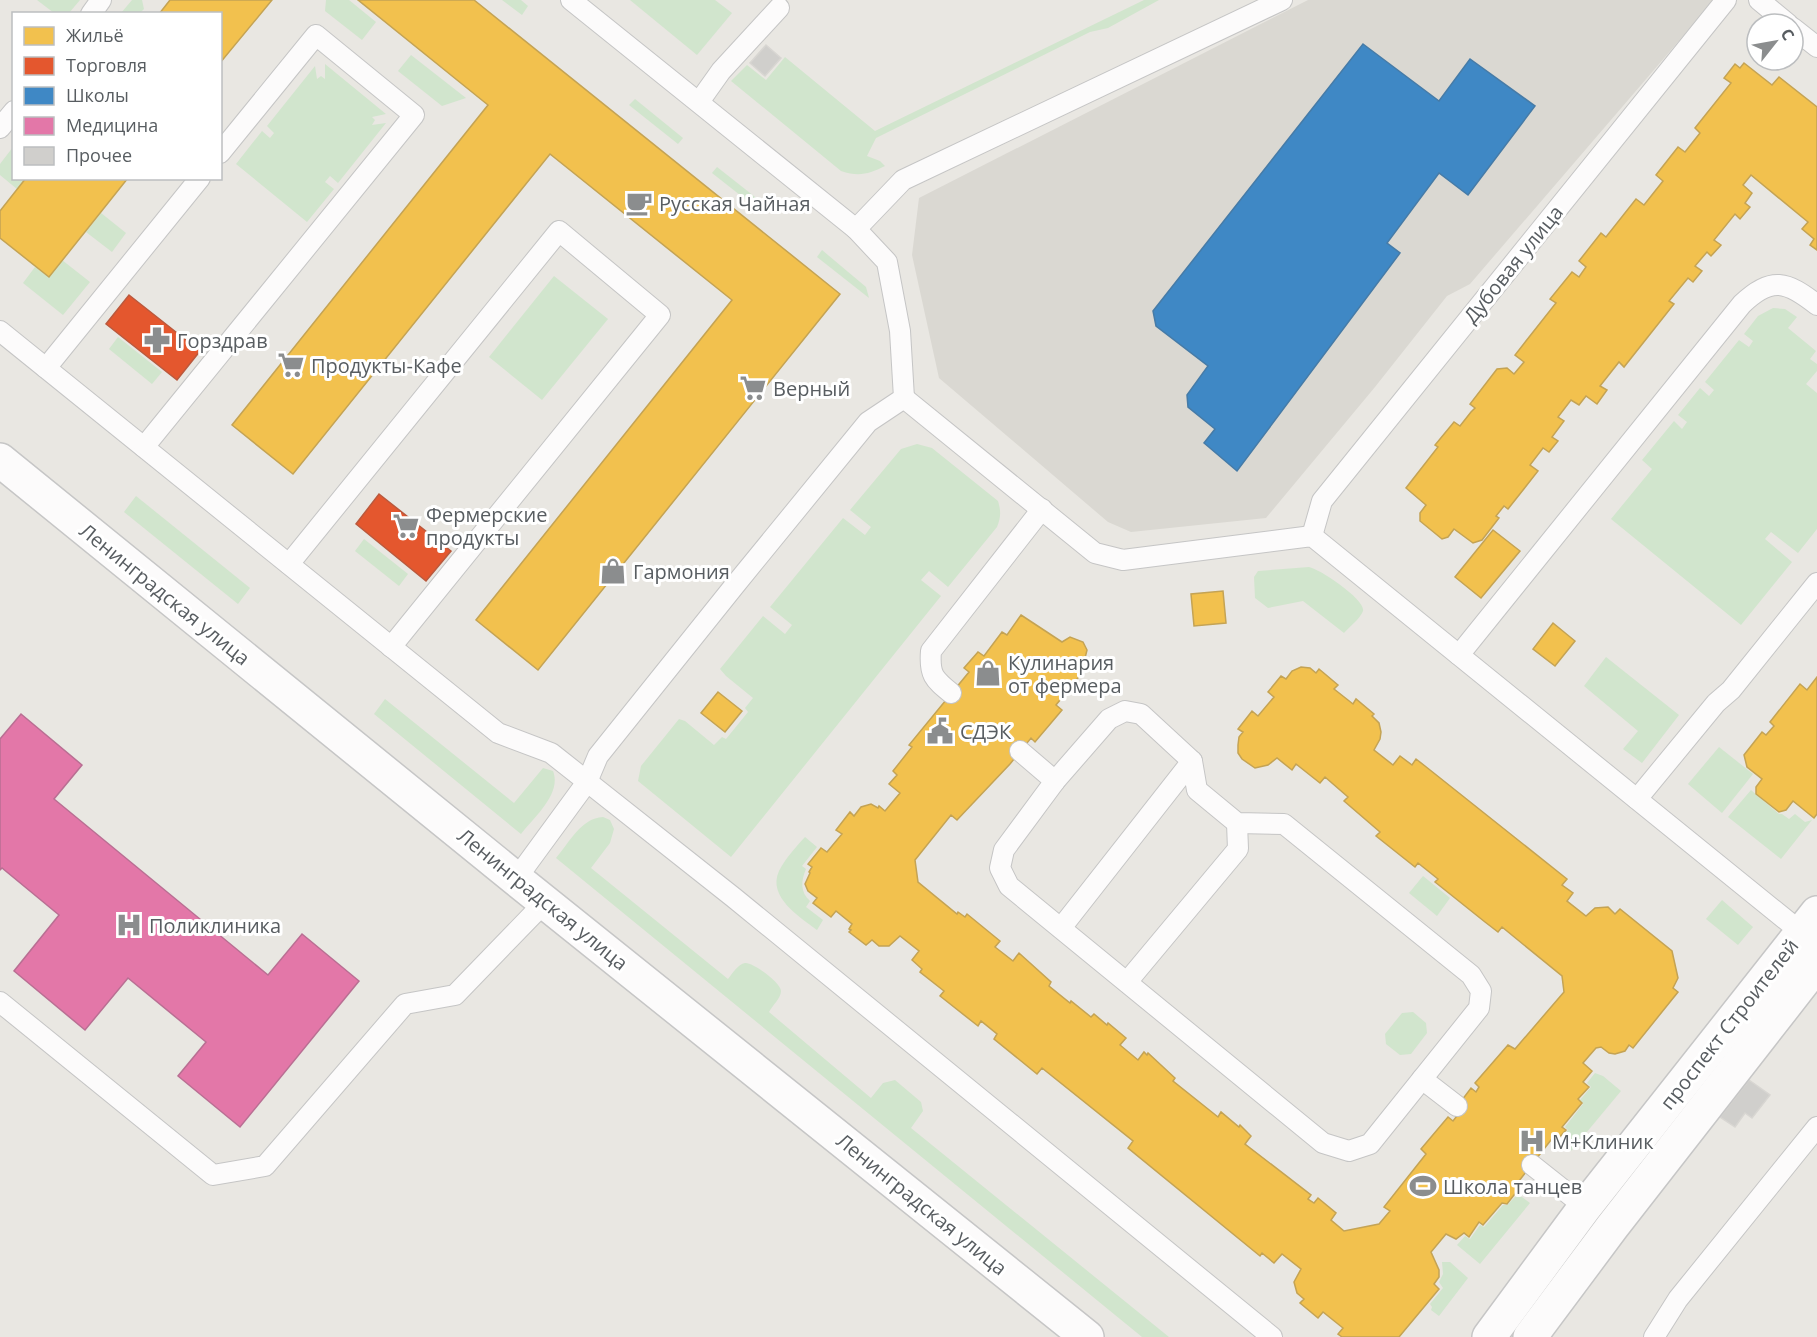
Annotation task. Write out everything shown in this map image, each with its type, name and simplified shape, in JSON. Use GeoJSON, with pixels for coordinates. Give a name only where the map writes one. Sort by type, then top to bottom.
{"type":"FeatureCollection","features":[{"type":"Feature","properties":{"kind":"street","name":"Ленинградская улица"},"geometry":{"type":"LineString","coordinates":[[0,460],[516,879],[1087,1337]]}},
{"type":"Feature","properties":{"kind":"street","name":"проспект Строителей"},"geometry":{"type":"LineString","coordinates":[[1489,1337],[1585,1207],[1812,930]]}},
{"type":"Feature","properties":{"kind":"street","name":"проспект Строителей"},"geometry":{"type":"LineString","coordinates":[[1530,1337],[1612,1227],[1817,963]]}},
{"type":"Feature","properties":{"kind":"lane"},"geometry":{"type":"LineString","coordinates":[[571,0],[856,229],[887,262],[900,331],[904,398],[1095,553],[1123,560],[1312,536],[1637,799],[1812,930]]}},
{"type":"Feature","properties":{"kind":"lane"},"geometry":{"type":"LineString","coordinates":[[856,229],[903,180],[1282,0]]}},
{"type":"Feature","properties":{"kind":"lane","name":"Дубовая улица"},"geometry":{"type":"LineString","coordinates":[[1312,536],[1322,501],[1726,0]]}},
{"type":"Feature","properties":{"kind":"lane"},"geometry":{"type":"LineString","coordinates":[[1759,0],[1774,12]]}},
{"type":"Feature","properties":{"kind":"lane"},"geometry":{"type":"LineString","coordinates":[[699,102],[722,71],[779,8]]}},
{"type":"Feature","properties":{"kind":"lane"},"geometry":{"type":"LineString","coordinates":[[144,447],[414,115],[316,35],[222,151]]}},
{"type":"Feature","properties":{"kind":"lane"},"geometry":{"type":"LineString","coordinates":[[1805,38],[1817,47]]}},
{"type":"Feature","properties":{"kind":"lane"},"geometry":{"type":"LineString","coordinates":[[0,128],[12,113]]}},
{"type":"Feature","properties":{"kind":"lane"},"geometry":{"type":"LineString","coordinates":[[46,368],[198,180]]}},
{"type":"Feature","properties":{"kind":"lane"},"geometry":{"type":"LineString","coordinates":[[290,564],[559,231],[660,315],[391,647]]}},
{"type":"Feature","properties":{"kind":"lane"},"geometry":{"type":"LineString","coordinates":[[1459,655],[1753,293],[1766,286],[1779,284],[1803,294],[1817,305]]}},
{"type":"Feature","properties":{"kind":"lane"},"geometry":{"type":"LineString","coordinates":[[0,331],[498,732],[551,753],[742,904],[1272,1337]]}},
{"type":"Feature","properties":{"kind":"lane"},"geometry":{"type":"LineString","coordinates":[[516,879],[587,782],[598,756],[735,585],[868,422],[904,398]]}},
{"type":"Feature","properties":{"kind":"lane"},"geometry":{"type":"LineString","coordinates":[[951,693],[936,680],[929,668],[931,651],[1042,509]]}},
{"type":"Feature","properties":{"kind":"lane"},"geometry":{"type":"LineString","coordinates":[[1637,799],[1716,703],[1731,690],[1817,583]]}},
{"type":"Feature","properties":{"kind":"lane"},"geometry":{"type":"LineString","coordinates":[[1125,711],[1142,714],[1192,761],[1197,790],[1237,823],[1284,824],[1471,975],[1481,991],[1479,1008],[1370,1144],[1349,1151],[1323,1143],[1009,886],[1000,868],[1005,850],[1055,781],[1109,719],[1125,711]]}},
{"type":"Feature","properties":{"kind":"lane"},"geometry":{"type":"LineString","coordinates":[[1020,751],[1055,781]]}},
{"type":"Feature","properties":{"kind":"lane"},"geometry":{"type":"LineString","coordinates":[[1061,928],[1192,761]]}},
{"type":"Feature","properties":{"kind":"lane"},"geometry":{"type":"LineString","coordinates":[[1127,982],[1238,849],[1237,823]]}},
{"type":"Feature","properties":{"kind":"lane"},"geometry":{"type":"LineString","coordinates":[[0,1002],[213,1175],[265,1166],[405,1004],[454,995],[545,902]]}},
{"type":"Feature","properties":{"kind":"lane"},"geometry":{"type":"LineString","coordinates":[[1422,1079],[1457,1106]]}},
{"type":"Feature","properties":{"kind":"lane"},"geometry":{"type":"LineString","coordinates":[[1654,1337],[1678,1299],[1817,1127]]}},
{"type":"Feature","properties":{"kind":"lane"},"geometry":{"type":"LineString","coordinates":[[1532,1165],[1585,1207]]}},
{"type":"Feature","properties":{"kind":"shaded area"},"geometry":{"type":"Polygon","coordinates":[[[1308,0],[1714,0],[1470,284],[1447,296],[1266,518],[1131,532],[1108,522],[939,378],[912,255],[919,198],[1308,0]]]}},
{"type":"Feature","properties":{"kind":"green space"},"geometry":{"type":"Polygon","coordinates":[[[37,0],[80,0],[70,12],[53,12],[37,0]]]}},
{"type":"Feature","properties":{"kind":"green space"},"geometry":{"type":"Polygon","coordinates":[[[132,0],[142,0],[144,9],[141,12],[122,12],[132,0]]]}},
{"type":"Feature","properties":{"kind":"green space"},"geometry":{"type":"Polygon","coordinates":[[[326,0],[349,0],[376,22],[362,40],[325,11],[326,0]]]}},
{"type":"Feature","properties":{"kind":"green space"},"geometry":{"type":"Polygon","coordinates":[[[502,0],[521,0],[528,6],[522,15],[502,0]]]}},
{"type":"Feature","properties":{"kind":"green space"},"geometry":{"type":"Polygon","coordinates":[[[630,0],[715,0],[732,13],[697,55],[630,0]]]}},
{"type":"Feature","properties":{"kind":"green space"},"geometry":{"type":"Polygon","coordinates":[[[1144,0],[1159,0],[1108,28],[1090,32],[876,138],[867,156],[880,161],[885,166],[864,174],[841,171],[731,81],[747,65],[766,80],[785,57],[875,131],[1144,0]]]}},
{"type":"Feature","properties":{"kind":"green space"},"geometry":{"type":"Polygon","coordinates":[[[411,55],[466,98],[442,106],[398,71],[411,55]]]}},
{"type":"Feature","properties":{"kind":"green space"},"geometry":{"type":"Polygon","coordinates":[[[325,64],[386,114],[372,117],[375,120],[372,125],[386,123],[338,183],[330,176],[325,182],[334,189],[307,222],[236,164],[262,131],[270,138],[274,133],[267,126],[315,66],[317,79],[321,76],[325,79],[325,64]]]}},
{"type":"Feature","properties":{"kind":"green space"},"geometry":{"type":"Polygon","coordinates":[[[635,99],[683,138],[678,144],[629,105],[635,99]]]}},
{"type":"Feature","properties":{"kind":"green space"},"geometry":{"type":"Polygon","coordinates":[[[12,148],[12,180],[25,180],[17,189],[0,175],[0,164],[12,148]]]}},
{"type":"Feature","properties":{"kind":"green space"},"geometry":{"type":"Polygon","coordinates":[[[717,167],[764,204],[759,210],[712,173],[717,167]]]}},
{"type":"Feature","properties":{"kind":"green space"},"geometry":{"type":"Polygon","coordinates":[[[101,213],[126,233],[112,252],[86,232],[101,213]]]}},
{"type":"Feature","properties":{"kind":"green space"},"geometry":{"type":"Polygon","coordinates":[[[822,250],[866,287],[869,298],[817,257],[822,250]]]}},
{"type":"Feature","properties":{"kind":"green space"},"geometry":{"type":"Polygon","coordinates":[[[62,260],[90,282],[63,315],[23,283],[35,267],[49,277],[62,260]]]}},
{"type":"Feature","properties":{"kind":"green space"},"geometry":{"type":"Polygon","coordinates":[[[554,276],[608,319],[542,400],[489,357],[554,276]]]}},
{"type":"Feature","properties":{"kind":"green space"},"geometry":{"type":"Polygon","coordinates":[[[1773,308],[1785,309],[1797,317],[1788,328],[1816,351],[1810,359],[1817,364],[1817,371],[1806,384],[1817,393],[1817,529],[1798,553],[1771,532],[1765,539],[1792,562],[1741,625],[1611,519],[1652,469],[1642,460],[1674,421],[1682,429],[1687,422],[1678,415],[1700,388],[1709,396],[1714,390],[1705,382],[1739,340],[1749,347],[1753,341],[1744,334],[1758,316],[1773,308]]]}},
{"type":"Feature","properties":{"kind":"green space"},"geometry":{"type":"Polygon","coordinates":[[[118,337],[162,372],[152,384],[109,349],[118,337]]]}},
{"type":"Feature","properties":{"kind":"green space"},"geometry":{"type":"Polygon","coordinates":[[[917,444],[932,448],[998,501],[1000,514],[997,527],[948,587],[929,571],[921,580],[941,596],[731,857],[638,781],[641,766],[679,719],[685,721],[714,745],[722,737],[726,739],[748,712],[745,708],[753,698],[720,669],[763,616],[785,634],[792,625],[770,607],[843,518],[865,535],[871,527],[850,510],[901,449],[917,444]]]}},
{"type":"Feature","properties":{"kind":"green space"},"geometry":{"type":"Polygon","coordinates":[[[136,496],[250,588],[238,604],[124,512],[136,496]]]}},
{"type":"Feature","properties":{"kind":"green space"},"geometry":{"type":"Polygon","coordinates":[[[364,539],[408,574],[399,586],[355,551],[364,539]]]}},
{"type":"Feature","properties":{"kind":"green space"},"geometry":{"type":"Polygon","coordinates":[[[1309,567],[1341,586],[1362,606],[1362,614],[1344,633],[1303,601],[1268,608],[1255,598],[1254,577],[1258,571],[1309,567]]]}},
{"type":"Feature","properties":{"kind":"green space"},"geometry":{"type":"Polygon","coordinates":[[[1606,657],[1679,715],[1642,763],[1623,749],[1638,731],[1584,686],[1606,657]]]}},
{"type":"Feature","properties":{"kind":"green space"},"geometry":{"type":"Polygon","coordinates":[[[385,699],[514,803],[543,768],[553,771],[554,788],[545,805],[521,834],[374,714],[385,699]]]}},
{"type":"Feature","properties":{"kind":"green space"},"geometry":{"type":"Polygon","coordinates":[[[1719,747],[1753,774],[1722,813],[1688,784],[1719,747]]]}},
{"type":"Feature","properties":{"kind":"green space"},"geometry":{"type":"Polygon","coordinates":[[[1751,790],[1779,814],[1789,819],[1795,814],[1805,822],[1812,820],[1781,859],[1728,817],[1751,790]]]}},
{"type":"Feature","properties":{"kind":"green space"},"geometry":{"type":"Polygon","coordinates":[[[603,817],[610,820],[614,829],[610,843],[591,868],[728,979],[738,967],[745,963],[766,974],[780,987],[781,991],[769,1012],[871,1098],[883,1083],[895,1080],[921,1102],[923,1111],[911,1128],[1169,1337],[1142,1337],[556,858],[582,826],[595,818],[603,817]]]}},
{"type":"Feature","properties":{"kind":"green space"},"geometry":{"type":"Polygon","coordinates":[[[805,837],[817,847],[802,866],[806,869],[802,882],[803,890],[810,901],[806,907],[823,920],[817,930],[787,905],[777,889],[776,880],[779,871],[805,837]]]}},
{"type":"Feature","properties":{"kind":"green space"},"geometry":{"type":"Polygon","coordinates":[[[1423,876],[1450,898],[1437,916],[1409,893],[1423,876]]]}},
{"type":"Feature","properties":{"kind":"green space"},"geometry":{"type":"Polygon","coordinates":[[[1722,900],[1753,927],[1738,945],[1706,919],[1722,900]]]}},
{"type":"Feature","properties":{"kind":"green space"},"geometry":{"type":"Polygon","coordinates":[[[1413,1012],[1426,1023],[1427,1033],[1411,1054],[1400,1055],[1386,1044],[1385,1034],[1402,1013],[1413,1012]]]}},
{"type":"Feature","properties":{"kind":"green space"},"geometry":{"type":"Polygon","coordinates":[[[1595,1073],[1603,1076],[1621,1091],[1571,1151],[1559,1141],[1568,1130],[1565,1127],[1583,1104],[1580,1100],[1591,1087],[1587,1083],[1595,1073]]]}},
{"type":"Feature","properties":{"kind":"green space"},"geometry":{"type":"Polygon","coordinates":[[[1518,1194],[1530,1203],[1480,1264],[1457,1245],[1465,1236],[1470,1239],[1480,1225],[1484,1227],[1503,1205],[1507,1205],[1518,1194]]]}},
{"type":"Feature","properties":{"kind":"green space"},"geometry":{"type":"Polygon","coordinates":[[[1442,1262],[1450,1262],[1468,1278],[1439,1316],[1431,1310],[1430,1304],[1443,1288],[1439,1282],[1443,1274],[1442,1262]]]}},
{"type":"Feature","properties":{"kind":"building: Жильё"},"geometry":{"type":"Polygon","coordinates":[[[170,0],[272,0],[222,61],[222,12],[161,12],[170,0]]]}},
{"type":"Feature","properties":{"kind":"building: Жильё"},"geometry":{"type":"Polygon","coordinates":[[[358,0],[474,0],[840,294],[538,670],[476,620],[732,300],[550,154],[293,474],[232,425],[488,105],[358,0]]]}},
{"type":"Feature","properties":{"kind":"building: Жильё"},"geometry":{"type":"Polygon","coordinates":[[[1744,63],[1745,72],[1755,72],[1772,85],[1779,77],[1817,107],[1817,250],[1810,245],[1814,239],[1802,229],[1808,222],[1751,175],[1743,185],[1752,193],[1745,203],[1750,207],[1740,219],[1735,214],[1714,240],[1721,245],[1711,256],[1707,252],[1695,266],[1702,271],[1693,282],[1688,278],[1669,301],[1674,304],[1624,367],[1619,362],[1600,386],[1607,390],[1597,404],[1586,396],[1579,405],[1571,400],[1558,417],[1564,421],[1552,437],[1558,441],[1549,452],[1543,448],[1530,465],[1538,471],[1508,509],[1504,506],[1496,516],[1499,518],[1482,540],[1473,543],[1454,529],[1448,537],[1442,539],[1420,521],[1420,513],[1426,505],[1406,488],[1438,447],[1435,445],[1454,422],[1460,426],[1475,408],[1470,404],[1497,369],[1507,368],[1514,374],[1524,362],[1515,355],[1556,303],[1550,299],[1572,272],[1579,277],[1586,267],[1579,261],[1601,233],[1606,237],[1636,199],[1644,205],[1663,181],[1656,175],[1678,147],[1685,152],[1700,133],[1695,128],[1731,83],[1724,78],[1735,64],[1740,68],[1744,63]]]}},
{"type":"Feature","properties":{"kind":"building: Жильё"},"geometry":{"type":"Polygon","coordinates":[[[24,180],[126,180],[49,277],[0,238],[0,211],[24,180]]]}},
{"type":"Feature","properties":{"kind":"building: Жильё"},"geometry":{"type":"Polygon","coordinates":[[[1493,530],[1520,551],[1481,598],[1455,577],[1493,530]]]}},
{"type":"Feature","properties":{"kind":"building: Жильё"},"geometry":{"type":"Polygon","coordinates":[[[1223,591],[1226,623],[1194,626],[1191,594],[1223,591]]]}},
{"type":"Feature","properties":{"kind":"building: Жильё"},"geometry":{"type":"Polygon","coordinates":[[[1021,615],[1062,642],[1070,637],[1083,642],[1087,650],[1085,658],[1090,663],[1056,705],[1062,710],[1035,742],[1031,738],[1010,764],[957,820],[951,815],[915,860],[918,882],[957,914],[958,912],[965,917],[967,914],[1000,941],[995,947],[1013,961],[1019,953],[1051,982],[1049,986],[1070,1003],[1071,1001],[1091,1017],[1094,1014],[1107,1025],[1108,1023],[1126,1038],[1120,1045],[1138,1060],[1144,1052],[1147,1055],[1148,1053],[1175,1078],[1173,1081],[1218,1117],[1221,1112],[1239,1127],[1240,1125],[1251,1136],[1245,1144],[1311,1195],[1308,1199],[1314,1203],[1318,1198],[1336,1213],[1331,1220],[1344,1231],[1379,1224],[1390,1211],[1384,1207],[1426,1154],[1421,1149],[1448,1117],[1453,1121],[1460,1112],[1456,1108],[1471,1088],[1476,1092],[1479,1087],[1475,1083],[1508,1045],[1515,1049],[1564,992],[1562,976],[1502,927],[1498,932],[1485,922],[1435,882],[1438,879],[1418,863],[1415,867],[1376,836],[1380,832],[1344,801],[1348,797],[1325,777],[1320,783],[1296,764],[1292,770],[1277,758],[1268,765],[1255,768],[1242,759],[1238,753],[1238,745],[1239,737],[1243,732],[1238,729],[1252,711],[1258,716],[1274,697],[1268,692],[1281,676],[1286,679],[1292,671],[1301,667],[1310,668],[1316,673],[1319,669],[1338,685],[1334,689],[1353,704],[1356,699],[1374,714],[1372,716],[1379,723],[1381,732],[1374,750],[1393,765],[1400,756],[1412,765],[1416,759],[1425,766],[1567,879],[1562,885],[1573,893],[1567,901],[1586,916],[1595,908],[1608,907],[1615,914],[1620,909],[1672,951],[1678,978],[1673,988],[1678,992],[1633,1048],[1629,1045],[1625,1051],[1615,1054],[1601,1047],[1596,1048],[1583,1063],[1592,1071],[1583,1082],[1589,1087],[1578,1099],[1582,1103],[1562,1127],[1566,1130],[1555,1142],[1551,1140],[1515,1186],[1518,1190],[1507,1204],[1502,1203],[1483,1225],[1479,1222],[1469,1237],[1464,1233],[1456,1239],[1446,1234],[1431,1252],[1439,1270],[1439,1277],[1434,1284],[1439,1289],[1399,1337],[1342,1337],[1338,1334],[1343,1328],[1323,1312],[1318,1318],[1300,1303],[1304,1299],[1297,1293],[1294,1282],[1301,1269],[1282,1254],[1274,1263],[1262,1253],[1260,1256],[1128,1148],[1133,1141],[1042,1068],[1037,1074],[994,1039],[997,1034],[981,1021],[978,1026],[940,996],[944,991],[920,972],[922,969],[912,960],[919,951],[900,936],[889,946],[879,946],[872,940],[866,945],[849,932],[852,924],[836,911],[831,917],[813,903],[817,898],[808,891],[805,884],[812,867],[808,864],[821,848],[827,852],[842,834],[836,830],[850,812],[854,816],[861,807],[871,804],[885,811],[900,793],[889,784],[897,775],[893,771],[912,747],[909,745],[969,672],[964,668],[978,652],[984,656],[1002,632],[1007,635],[1021,615]]]}},
{"type":"Feature","properties":{"kind":"building: Жильё"},"geometry":{"type":"Polygon","coordinates":[[[1553,623],[1575,641],[1555,666],[1533,649],[1553,623]]]}},
{"type":"Feature","properties":{"kind":"building: Жильё"},"geometry":{"type":"Polygon","coordinates":[[[1817,677],[1817,814],[1814,818],[1793,801],[1786,810],[1779,812],[1756,794],[1756,787],[1762,779],[1747,767],[1744,755],[1762,732],[1766,735],[1774,726],[1770,722],[1800,684],[1807,690],[1817,677]]]}},
{"type":"Feature","properties":{"kind":"building: Жильё"},"geometry":{"type":"Polygon","coordinates":[[[718,692],[742,711],[725,732],[701,713],[718,692]]]}},
{"type":"Feature","properties":{"kind":"building: Торговля","name":"Горздрав"},"geometry":{"type":"Polygon","coordinates":[[[129,295],[200,351],[177,380],[106,324],[129,295]]]}},
{"type":"Feature","properties":{"kind":"building: Торговля"},"geometry":{"type":"Polygon","coordinates":[[[379,494],[451,551],[426,581],[356,524],[379,494]]]}},
{"type":"Feature","properties":{"kind":"building: Школы"},"geometry":{"type":"Polygon","coordinates":[[[1363,44],[1439,101],[1470,59],[1535,106],[1468,195],[1439,173],[1387,243],[1400,253],[1237,471],[1204,443],[1215,429],[1188,407],[1187,395],[1208,366],[1156,326],[1153,311],[1363,44]]]}},
{"type":"Feature","properties":{"kind":"building: Медицина","name":"Поликлиника"},"geometry":{"type":"Polygon","coordinates":[[[21,714],[82,765],[54,799],[268,975],[302,934],[359,981],[240,1127],[178,1076],[206,1042],[128,978],[85,1030],[14,971],[59,915],[2,868],[0,870],[0,739],[21,714]]]}},
{"type":"Feature","properties":{"kind":"building: Прочее"},"geometry":{"type":"Polygon","coordinates":[[[766,45],[781,58],[765,76],[750,63],[766,45]]]}},
{"type":"Feature","properties":{"kind":"building: Прочее"},"geometry":{"type":"Polygon","coordinates":[[[1749,1080],[1770,1095],[1752,1118],[1745,1113],[1735,1127],[1720,1117],[1749,1080]]]}},
{"type":"Feature","properties":{"kind":"place","name":"Русская Чайная"},"geometry":{"type":"Point","coordinates":[639,203]}},
{"type":"Feature","properties":{"kind":"place","name":"Горздрав"},"geometry":{"type":"Point","coordinates":[157,340]}},
{"type":"Feature","properties":{"kind":"place","name":"Продукты-Кафе"},"geometry":{"type":"Point","coordinates":[291,365]}},
{"type":"Feature","properties":{"kind":"place","name":"Верный"},"geometry":{"type":"Point","coordinates":[753,388]}},
{"type":"Feature","properties":{"kind":"place","name":"Фермерские продукты"},"geometry":{"type":"Point","coordinates":[406,526]}},
{"type":"Feature","properties":{"kind":"place","name":"Гармония"},"geometry":{"type":"Point","coordinates":[613,571]}},
{"type":"Feature","properties":{"kind":"place","name":"Кулинария от фермера"},"geometry":{"type":"Point","coordinates":[988,673]}},
{"type":"Feature","properties":{"kind":"place","name":"СДЭК"},"geometry":{"type":"Point","coordinates":[940,731]}},
{"type":"Feature","properties":{"kind":"place","name":"Поликлиника"},"geometry":{"type":"Point","coordinates":[129,925]}},
{"type":"Feature","properties":{"kind":"place","name":"М+Клиник"},"geometry":{"type":"Point","coordinates":[1532,1141]}},
{"type":"Feature","properties":{"kind":"place","name":"Школа танцев"},"geometry":{"type":"Point","coordinates":[1423,1186]}}]}
